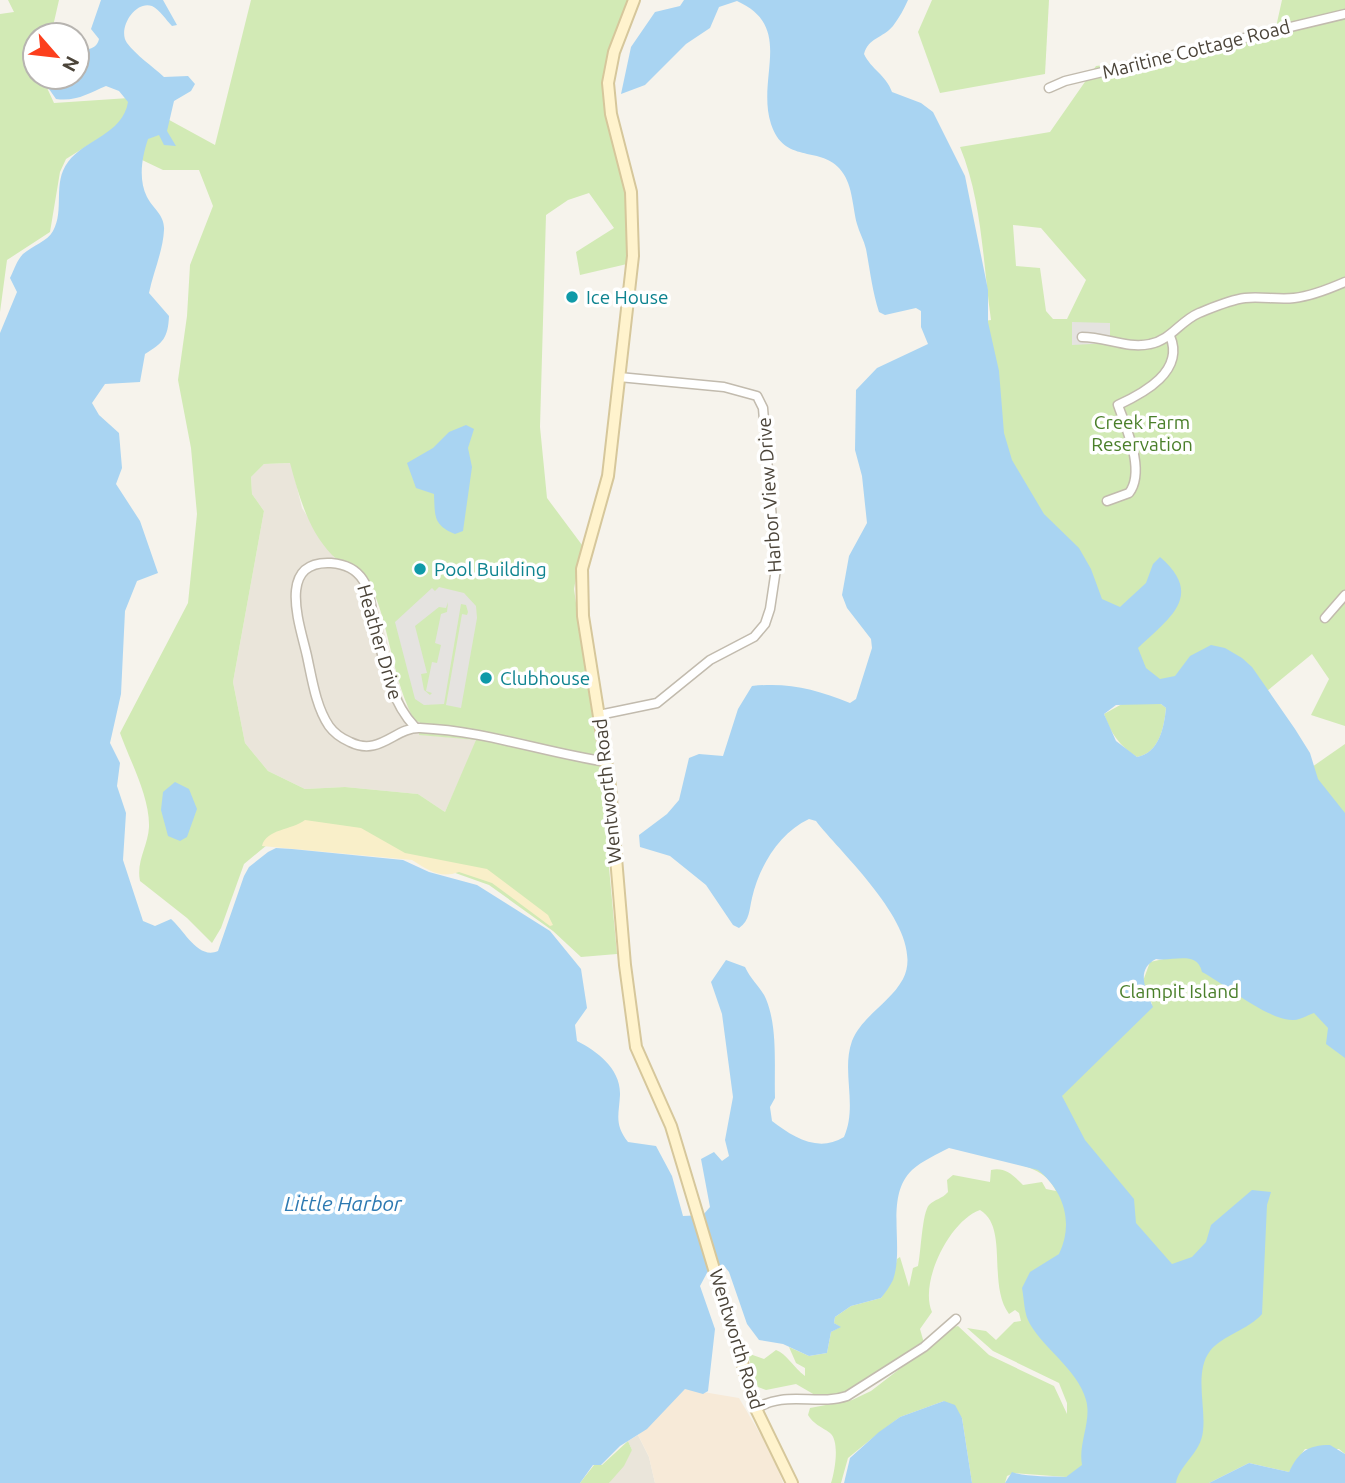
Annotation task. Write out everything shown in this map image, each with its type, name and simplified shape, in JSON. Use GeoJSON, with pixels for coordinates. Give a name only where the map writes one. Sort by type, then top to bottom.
{"type":"FeatureCollection","features":[{"type":"Feature","properties":{"kind":"main road","name":"Wentworth Road"},"geometry":{"type":"LineString","coordinates":[[634,0],[614,52],[608,83],[611,114],[628,176],[634,224],[620,376],[607,476],[582,569],[583,616],[607,762],[632,1031],[643,1065],[671,1126],[756,1409],[792,1483]]}},
{"type":"Feature","properties":{"kind":"street","name":"Maritine Cottage Road"},"geometry":{"type":"LineString","coordinates":[[1049,88],[1065,81],[1345,13]]}},
{"type":"Feature","properties":{"kind":"street"},"geometry":{"type":"LineString","coordinates":[[1082,337],[1108,338],[1122,344],[1140,346],[1170,336],[1187,318],[1218,305],[1245,298],[1293,298],[1345,282]]}},
{"type":"Feature","properties":{"kind":"street"},"geometry":{"type":"LineString","coordinates":[[1107,501],[1129,493],[1136,481],[1136,468],[1118,405],[1147,390],[1167,371],[1174,355],[1170,336]]}},
{"type":"Feature","properties":{"kind":"street","name":"Harbor View Drive"},"geometry":{"type":"LineString","coordinates":[[599,715],[657,702],[710,660],[754,637],[765,624],[770,609],[776,569],[763,408],[757,396],[733,389],[620,376]]}},
{"type":"Feature","properties":{"kind":"street","name":"Heather Drive"},"geometry":{"type":"LineString","coordinates":[[324,563],[345,566],[364,581],[392,690],[400,710],[415,727],[386,742],[363,746],[348,742],[328,725],[320,707],[295,609],[298,585],[311,568],[324,563]]}},
{"type":"Feature","properties":{"kind":"street"},"geometry":{"type":"LineString","coordinates":[[1325,618],[1345,595]]}},
{"type":"Feature","properties":{"kind":"street"},"geometry":{"type":"LineString","coordinates":[[415,727],[501,737],[562,754],[607,762]]}},
{"type":"Feature","properties":{"kind":"street"},"geometry":{"type":"LineString","coordinates":[[756,1409],[768,1402],[837,1399],[847,1396],[924,1347],[956,1319]]}},
{"type":"Feature","properties":{"kind":"shaded area"},"geometry":{"type":"Polygon","coordinates":[[[1072,322],[1110,323],[1110,343],[1072,345],[1072,322]]]}},
{"type":"Feature","properties":{"kind":"shaded area"},"geometry":{"type":"Polygon","coordinates":[[[291,463],[302,508],[314,527],[334,557],[359,567],[372,589],[404,702],[420,722],[424,735],[477,740],[445,812],[418,794],[345,787],[305,789],[268,771],[245,743],[233,682],[264,511],[252,494],[251,477],[264,464],[291,463]]]}},
{"type":"Feature","properties":{"kind":"shaded area"},"geometry":{"type":"Polygon","coordinates":[[[439,587],[464,593],[476,606],[477,618],[461,708],[446,705],[462,614],[467,615],[468,612],[466,605],[461,604],[444,704],[424,705],[415,699],[395,622],[432,588],[435,591],[439,587]],[[448,602],[446,608],[439,607],[415,626],[427,673],[421,674],[424,690],[430,695],[432,693],[426,691],[432,662],[437,663],[441,645],[435,643],[441,614],[447,612],[448,602]]]}},
{"type":"Feature","properties":{"kind":"shaded area"},"geometry":{"type":"Polygon","coordinates":[[[685,1389],[739,1398],[772,1454],[783,1483],[655,1483],[649,1457],[638,1435],[685,1389]]]}},
{"type":"Feature","properties":{"kind":"shaded area"},"geometry":{"type":"Polygon","coordinates":[[[638,1435],[649,1457],[655,1483],[609,1483],[632,1450],[628,1441],[638,1435]]]}},
{"type":"Feature","properties":{"kind":"green space"},"geometry":{"type":"Polygon","coordinates":[[[8,0],[59,0],[54,21],[21,21],[21,91],[48,91],[54,103],[129,98],[215,145],[251,0],[630,0],[609,50],[619,162],[629,213],[627,264],[580,275],[576,252],[614,228],[589,193],[568,200],[546,215],[540,427],[547,498],[582,545],[574,589],[600,770],[617,954],[581,957],[553,931],[489,885],[402,854],[273,840],[244,864],[221,928],[212,943],[187,918],[140,881],[140,867],[149,827],[148,815],[143,791],[120,733],[188,603],[197,514],[191,448],[178,380],[187,316],[190,265],[213,206],[199,170],[163,170],[98,139],[66,159],[60,172],[50,232],[7,260],[0,312],[0,14],[14,12],[8,0]],[[290,463],[264,464],[251,477],[252,494],[264,511],[233,682],[245,743],[268,771],[305,789],[345,787],[418,794],[445,812],[476,740],[419,735],[420,722],[415,721],[401,689],[384,621],[372,588],[358,570],[332,555],[305,512],[290,463]]]}},
{"type":"Feature","properties":{"kind":"green space"},"geometry":{"type":"Polygon","coordinates":[[[932,0],[1049,0],[1045,74],[940,93],[918,32],[932,0]]]}},
{"type":"Feature","properties":{"kind":"green space","name":"Creek Farm Reservation"},"geometry":{"type":"Polygon","coordinates":[[[1282,0],[1345,0],[1345,726],[1311,715],[1329,679],[1312,654],[1267,691],[1161,694],[1107,609],[1010,474],[984,321],[991,320],[981,232],[973,188],[960,147],[1050,132],[1096,66],[1172,57],[1274,36],[1282,0]],[[1013,225],[1016,266],[1040,268],[1046,311],[1053,319],[1067,319],[1086,280],[1041,228],[1013,225]]]}},
{"type":"Feature","properties":{"kind":"green space"},"geometry":{"type":"Polygon","coordinates":[[[1122,704],[1161,704],[1166,708],[1159,738],[1144,755],[1137,757],[1126,749],[1106,721],[1104,714],[1122,704]]]}},
{"type":"Feature","properties":{"kind":"green space"},"geometry":{"type":"Polygon","coordinates":[[[1345,744],[1345,815],[1316,778],[1312,767],[1345,744]]]}},
{"type":"Feature","properties":{"kind":"green space","name":"Clampit Island"},"geometry":{"type":"Polygon","coordinates":[[[1345,919],[1345,1454],[1339,1449],[1305,1449],[1289,1472],[1249,1463],[1209,1483],[1164,1483],[1093,1469],[1066,1477],[1014,1473],[1007,1476],[1005,1483],[972,1483],[962,1418],[944,1401],[900,1417],[848,1458],[841,1483],[831,1483],[835,1464],[835,1442],[830,1433],[810,1418],[810,1408],[852,1400],[871,1391],[954,1327],[958,1326],[989,1355],[1054,1386],[1067,1414],[1067,1403],[1059,1383],[993,1351],[967,1328],[986,1331],[996,1340],[1014,1322],[1021,1321],[1019,1313],[1015,1310],[1009,1314],[1003,1302],[999,1287],[994,1229],[989,1218],[980,1210],[969,1216],[948,1239],[940,1254],[930,1285],[929,1300],[932,1312],[920,1329],[924,1343],[843,1394],[815,1395],[796,1384],[766,1390],[758,1387],[747,1353],[764,1359],[776,1350],[805,1376],[805,1368],[796,1363],[789,1347],[809,1356],[827,1353],[831,1332],[840,1327],[834,1323],[835,1317],[851,1306],[881,1298],[892,1281],[897,1259],[900,1257],[909,1287],[913,1268],[918,1266],[927,1209],[931,1203],[948,1192],[947,1180],[953,1175],[990,1182],[991,1170],[1000,1170],[1012,1175],[1023,1185],[1042,1182],[1046,1189],[1056,1191],[1039,1172],[1015,1163],[1010,1129],[1152,1004],[1143,981],[1150,962],[1345,919]]]}},
{"type":"Feature","properties":{"kind":"green space"},"geometry":{"type":"Polygon","coordinates":[[[628,1441],[632,1450],[624,1466],[609,1483],[580,1483],[594,1465],[602,1465],[628,1441]]]}},
{"type":"Feature","properties":{"kind":"sand"},"geometry":{"type":"Polygon","coordinates":[[[305,820],[361,828],[405,853],[487,869],[548,915],[553,925],[550,926],[492,883],[459,872],[440,874],[412,860],[262,846],[269,836],[305,820]]]}},
{"type":"Feature","properties":{"kind":"water","name":"Little Harbor"},"geometry":{"type":"Polygon","coordinates":[[[101,0],[163,0],[177,25],[172,26],[152,6],[140,7],[129,17],[126,24],[124,30],[127,43],[164,77],[188,76],[195,84],[191,91],[174,101],[167,131],[176,146],[164,145],[159,135],[148,139],[143,161],[144,190],[164,225],[162,246],[149,293],[169,316],[166,335],[145,354],[140,382],[105,384],[92,403],[99,415],[119,433],[122,468],[116,484],[140,521],[158,573],[137,581],[125,611],[121,694],[110,743],[120,763],[117,786],[126,813],[123,860],[143,921],[155,926],[171,919],[198,948],[211,953],[218,951],[249,867],[276,848],[403,860],[429,872],[477,885],[550,931],[581,969],[587,1008],[575,1025],[577,1041],[600,1056],[617,1077],[620,1095],[618,1119],[621,1130],[628,1142],[656,1146],[672,1176],[683,1216],[703,1215],[710,1207],[701,1159],[714,1152],[722,1161],[729,1156],[725,1140],[733,1097],[722,1014],[711,982],[726,960],[745,967],[764,995],[770,1010],[775,1048],[775,1098],[770,1107],[772,1121],[788,1133],[815,1143],[825,1144],[844,1137],[850,1113],[848,1065],[852,1041],[862,1024],[903,979],[908,960],[904,939],[893,917],[862,873],[816,821],[809,819],[798,825],[772,852],[755,886],[747,918],[739,928],[733,925],[706,885],[670,856],[640,847],[639,835],[667,814],[679,800],[689,758],[699,754],[723,756],[738,709],[752,686],[790,686],[814,690],[850,703],[856,699],[872,648],[871,639],[847,608],[842,595],[849,556],[867,523],[862,476],[855,450],[856,390],[877,368],[928,344],[921,327],[921,311],[916,308],[885,315],[879,312],[866,249],[844,174],[831,161],[793,150],[784,145],[777,136],[771,124],[768,106],[769,39],[765,25],[754,12],[737,1],[719,7],[710,28],[686,44],[645,85],[621,94],[631,47],[655,12],[680,6],[684,0],[908,0],[893,26],[872,41],[864,54],[892,92],[921,103],[933,112],[965,176],[988,290],[988,322],[999,371],[1004,433],[1012,460],[1044,514],[1079,548],[1091,569],[1102,599],[1120,607],[1146,583],[1153,564],[1160,557],[1173,571],[1180,583],[1178,606],[1161,627],[1138,648],[1146,668],[1160,679],[1175,676],[1190,656],[1211,645],[1225,648],[1242,658],[1252,667],[1295,729],[1310,753],[1318,779],[1345,813],[1345,1058],[1326,1044],[1328,1028],[1314,1013],[1296,1020],[1271,1014],[1202,972],[1195,961],[1184,958],[1156,959],[1144,975],[1145,987],[1153,1007],[1062,1096],[1085,1140],[1134,1199],[1136,1223],[1172,1264],[1192,1257],[1206,1242],[1211,1225],[1252,1190],[1271,1192],[1267,1205],[1262,1314],[1215,1345],[1205,1359],[1202,1379],[1203,1431],[1198,1446],[1181,1470],[1176,1483],[1005,1483],[1012,1472],[1031,1476],[1066,1477],[1082,1465],[1086,1400],[1075,1378],[1033,1329],[1027,1316],[1022,1288],[1030,1272],[1059,1254],[1066,1231],[1066,1219],[1060,1198],[1047,1178],[1038,1170],[949,1148],[916,1167],[904,1181],[897,1208],[897,1252],[893,1280],[881,1298],[851,1306],[835,1317],[834,1323],[841,1327],[831,1332],[827,1353],[809,1356],[783,1344],[759,1340],[747,1324],[729,1272],[725,1267],[708,1271],[700,1286],[715,1329],[708,1391],[703,1394],[685,1389],[647,1429],[620,1446],[601,1465],[593,1465],[580,1483],[0,1483],[0,333],[17,292],[10,278],[17,262],[23,254],[44,241],[53,231],[58,214],[63,170],[75,154],[111,129],[125,113],[128,102],[119,91],[106,86],[82,96],[63,100],[56,99],[50,91],[91,91],[91,48],[99,39],[91,29],[101,0]],[[1161,704],[1116,705],[1104,714],[1116,741],[1137,757],[1151,750],[1164,724],[1166,708],[1161,704]]]}},
{"type":"Feature","properties":{"kind":"water"},"geometry":{"type":"Polygon","coordinates":[[[466,425],[474,429],[468,448],[472,467],[463,531],[455,534],[439,523],[435,514],[434,494],[416,488],[407,463],[433,448],[449,432],[466,425]]]}},
{"type":"Feature","properties":{"kind":"water"},"geometry":{"type":"Polygon","coordinates":[[[175,782],[189,789],[197,809],[187,837],[180,841],[168,836],[161,810],[163,792],[175,782]]]}},
{"type":"Feature","properties":{"kind":"water"},"geometry":{"type":"Polygon","coordinates":[[[944,1401],[955,1405],[962,1418],[972,1483],[844,1483],[850,1458],[879,1432],[900,1417],[944,1401]]]}},
{"type":"Feature","properties":{"kind":"water"},"geometry":{"type":"Polygon","coordinates":[[[1330,1445],[1345,1454],[1345,1483],[1209,1483],[1249,1463],[1289,1472],[1296,1459],[1305,1451],[1315,1446],[1330,1445]]]}},
{"type":"Feature","properties":{"kind":"place","name":"Ice House"},"geometry":{"type":"Point","coordinates":[572,297]}},
{"type":"Feature","properties":{"kind":"place","name":"Pool Building"},"geometry":{"type":"Point","coordinates":[420,569]}},
{"type":"Feature","properties":{"kind":"place","name":"Clubhouse"},"geometry":{"type":"Point","coordinates":[486,678]}}]}
